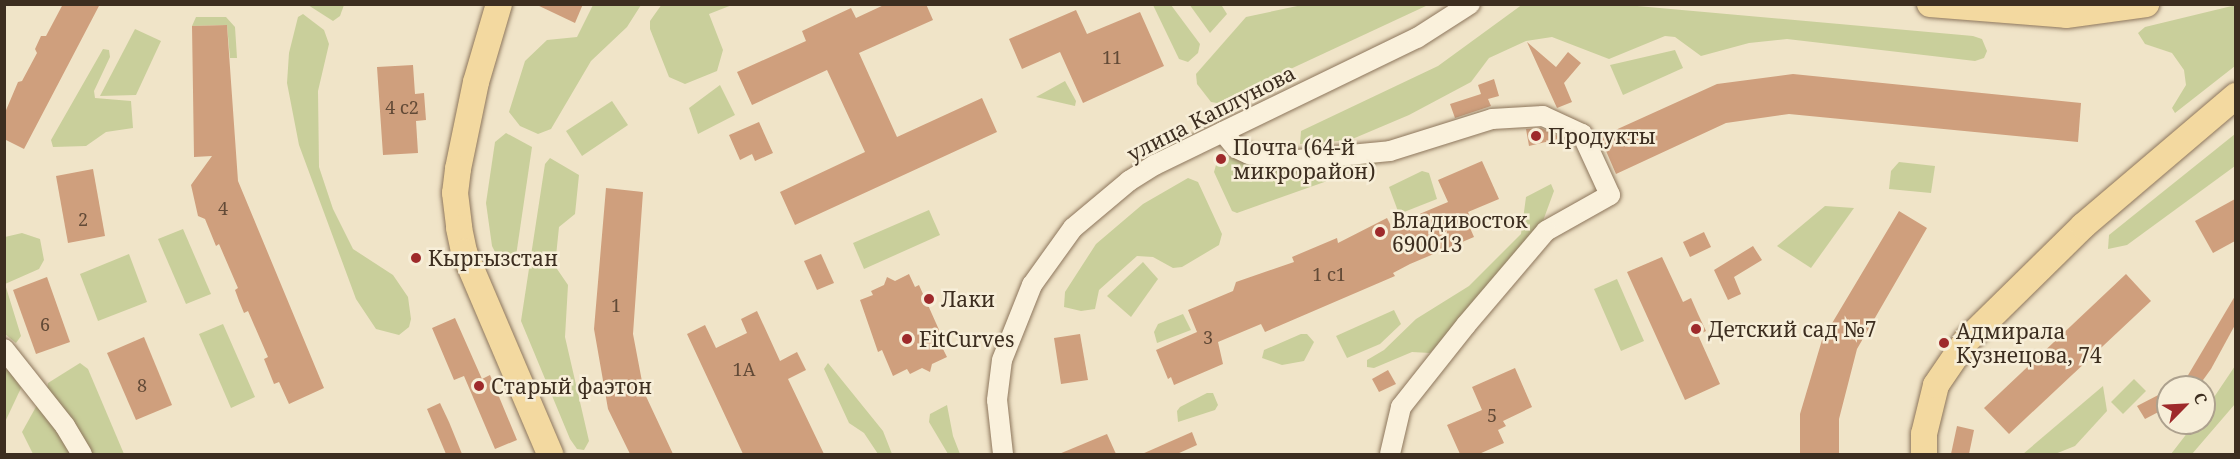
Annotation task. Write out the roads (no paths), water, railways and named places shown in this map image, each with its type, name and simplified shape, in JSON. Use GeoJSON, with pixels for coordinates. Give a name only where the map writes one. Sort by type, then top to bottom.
{"type":"FeatureCollection","features":[{"type":"Feature","properties":{"kind":"main road"},"geometry":{"type":"LineString","coordinates":[[499,4],[476,82],[455,193],[464,252],[550,454]]}},
{"type":"Feature","properties":{"kind":"main road"},"geometry":{"type":"LineString","coordinates":[[1930,4],[2037,15],[2146,4]]}},
{"type":"Feature","properties":{"kind":"main road"},"geometry":{"type":"LineString","coordinates":[[1924,454],[1924,434],[1936,385],[1966,341],[2083,226],[2235,96]]}},
{"type":"Feature","properties":{"kind":"street","name":"улица Каплунова"},"geometry":{"type":"LineString","coordinates":[[1003,454],[997,400],[1002,360],[1032,285],[1054,250],[1073,228],[1129,181],[1223,132],[1417,38],[1470,4]]}},
{"type":"Feature","properties":{"kind":"street"},"geometry":{"type":"LineString","coordinates":[[1223,132],[1236,148],[1249,154],[1287,161],[1390,151],[1492,119],[1543,116],[1582,134],[1610,195],[1545,231],[1401,406],[1390,454]]}},
{"type":"Feature","properties":{"kind":"street"},"geometry":{"type":"LineString","coordinates":[[4,349],[65,426],[82,454]]}},
{"type":"Feature","properties":{"kind":"place","name":"Продукты"},"geometry":{"type":"Point","coordinates":[1536,136]}},
{"type":"Feature","properties":{"kind":"place","name":"Почта (64-й микрорайон)"},"geometry":{"type":"Point","coordinates":[1221,159]}},
{"type":"Feature","properties":{"kind":"place","name":"Владивосток 690013"},"geometry":{"type":"Point","coordinates":[1380,232]}},
{"type":"Feature","properties":{"kind":"place","name":"Кыргызстан"},"geometry":{"type":"Point","coordinates":[416,258]}},
{"type":"Feature","properties":{"kind":"place","name":"Лаки"},"geometry":{"type":"Point","coordinates":[929,299]}},
{"type":"Feature","properties":{"kind":"place","name":"Детский сад №7"},"geometry":{"type":"Point","coordinates":[1696,329]}},
{"type":"Feature","properties":{"kind":"place","name":"FitCurves"},"geometry":{"type":"Point","coordinates":[907,339]}},
{"type":"Feature","properties":{"kind":"place","name":"Адмирала Кузнецова, 74"},"geometry":{"type":"Point","coordinates":[1944,343]}},
{"type":"Feature","properties":{"kind":"place","name":"Старый фаэтон"},"geometry":{"type":"Point","coordinates":[479,386]}}]}
